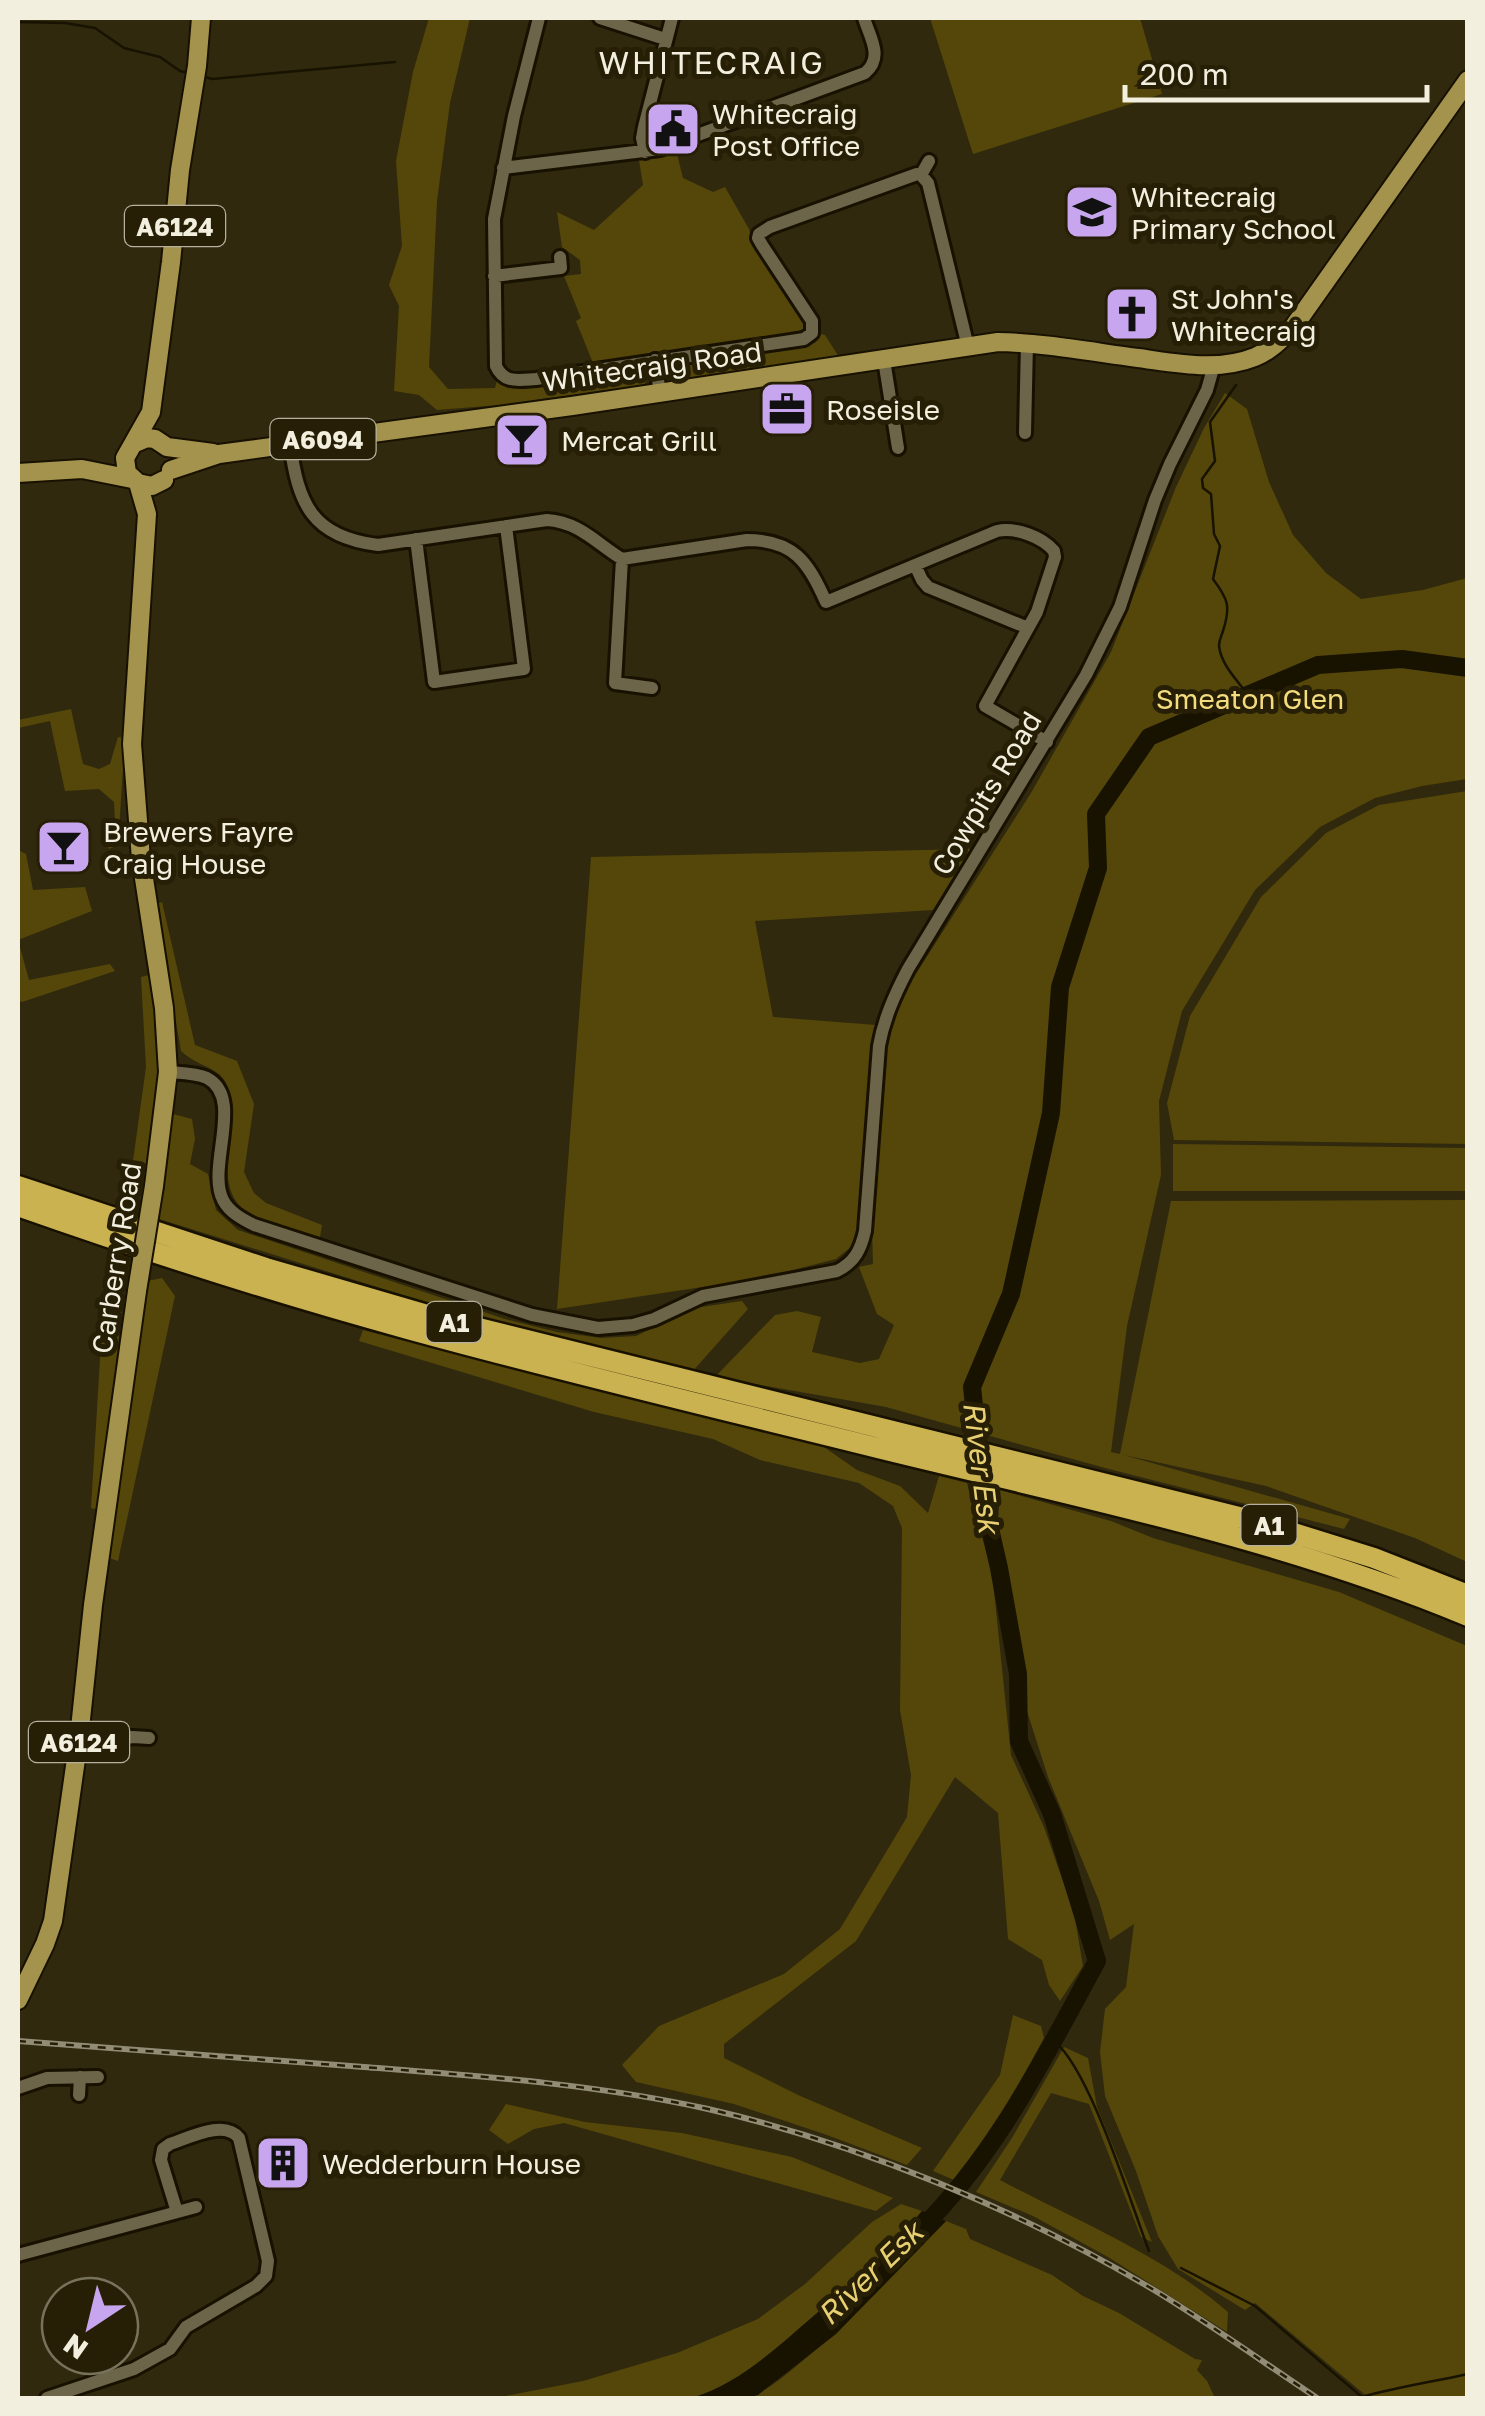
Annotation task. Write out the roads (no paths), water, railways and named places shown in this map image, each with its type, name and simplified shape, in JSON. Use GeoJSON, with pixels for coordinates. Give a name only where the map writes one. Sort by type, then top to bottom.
{"type":"FeatureCollection","features":[{"type":"Feature","properties":{"kind":"highway","name":"A1"},"geometry":{"type":"LineString","coordinates":[[18,1186],[185,1243],[389,1304],[896,1442]]}},
{"type":"Feature","properties":{"kind":"highway","name":"A1"},"geometry":{"type":"LineString","coordinates":[[18,1206],[206,1270],[407,1329],[1058,1480],[1221,1512],[1374,1558],[1468,1595]]}},
{"type":"Feature","properties":{"kind":"highway","name":"A1"},"geometry":{"type":"LineString","coordinates":[[1058,1480],[1363,1575],[1468,1618]]}},
{"type":"Feature","properties":{"kind":"main road","name":"A6124"},"geometry":{"type":"LineString","coordinates":[[130,447],[152,412],[201,18]]}},
{"type":"Feature","properties":{"kind":"main road","name":"A6094"},"geometry":{"type":"LineString","coordinates":[[1214,365],[1255,357],[1292,329],[1468,80]]}},
{"type":"Feature","properties":{"kind":"main road","name":"Whitecraig Road"},"geometry":{"type":"LineString","coordinates":[[290,444],[998,342],[1214,365]]}},
{"type":"Feature","properties":{"kind":"main road","name":"A6124"},"geometry":{"type":"LineString","coordinates":[[152,412],[165,445]]}},
{"type":"Feature","properties":{"kind":"main road"},"geometry":{"type":"LineString","coordinates":[[18,473],[82,469],[152,486],[167,475],[172,458],[165,445],[147,438],[82,469]]}},
{"type":"Feature","properties":{"kind":"main road","name":"A6094"},"geometry":{"type":"LineString","coordinates":[[167,475],[218,454],[290,444]]}},
{"type":"Feature","properties":{"kind":"main road","name":"A6094"},"geometry":{"type":"LineString","coordinates":[[165,445],[218,454]]}},
{"type":"Feature","properties":{"kind":"main road"},"geometry":{"type":"LineString","coordinates":[[130,447],[125,466],[135,481]]}},
{"type":"Feature","properties":{"kind":"main road","name":"Carberry Road"},"geometry":{"type":"LineString","coordinates":[[18,2000],[54,1922],[92,1605],[168,1072],[164,1008],[141,859],[132,744],[148,514],[167,475]]}},
{"type":"Feature","properties":{"kind":"main road","name":"Carberry Road"},"geometry":{"type":"LineString","coordinates":[[135,481],[148,514]]}},
{"type":"Feature","properties":{"kind":"street"},"geometry":{"type":"LineString","coordinates":[[538,18],[494,218],[496,366],[508,380],[536,379],[810,336],[812,321],[762,245],[759,234],[911,174],[922,174]]}},
{"type":"Feature","properties":{"kind":"street"},"geometry":{"type":"LineString","coordinates":[[600,18],[665,39]]}},
{"type":"Feature","properties":{"kind":"street"},"geometry":{"type":"LineString","coordinates":[[645,152],[644,128],[672,18]]}},
{"type":"Feature","properties":{"kind":"street"},"geometry":{"type":"LineString","coordinates":[[504,168],[645,152],[688,140],[865,73],[872,68],[876,53],[864,18]]}},
{"type":"Feature","properties":{"kind":"street"},"geometry":{"type":"LineString","coordinates":[[922,174],[929,160]]}},
{"type":"Feature","properties":{"kind":"street"},"geometry":{"type":"LineString","coordinates":[[922,174],[928,183],[968,347]]}},
{"type":"Feature","properties":{"kind":"street"},"geometry":{"type":"LineString","coordinates":[[494,276],[561,268],[560,257]]}},
{"type":"Feature","properties":{"kind":"street"},"geometry":{"type":"LineString","coordinates":[[1025,432],[1027,343]]}},
{"type":"Feature","properties":{"kind":"street"},"geometry":{"type":"LineString","coordinates":[[654,360],[660,393]]}},
{"type":"Feature","properties":{"kind":"street"},"geometry":{"type":"LineString","coordinates":[[884,360],[898,448]]}},
{"type":"Feature","properties":{"kind":"street","name":"Cowpits Road"},"geometry":{"type":"LineString","coordinates":[[168,1072],[204,1077],[220,1090],[224,1116],[219,1186],[223,1200],[242,1219],[532,1315],[598,1328],[633,1325],[703,1296],[848,1266],[866,1231],[879,1046],[891,1001],[1086,675],[1120,607],[1155,500],[1214,365]]}},
{"type":"Feature","properties":{"kind":"street"},"geometry":{"type":"LineString","coordinates":[[290,444],[300,493],[310,510],[325,527],[358,542],[378,545],[547,520],[562,521],[586,532],[622,559],[766,540],[794,551],[813,573],[826,602],[1011,529],[1044,542],[1055,556],[1037,612],[985,706],[1048,742]]}},
{"type":"Feature","properties":{"kind":"street"},"geometry":{"type":"LineString","coordinates":[[416,539],[434,682],[524,669],[506,526]]}},
{"type":"Feature","properties":{"kind":"street"},"geometry":{"type":"LineString","coordinates":[[622,559],[614,683],[652,688]]}},
{"type":"Feature","properties":{"kind":"street"},"geometry":{"type":"LineString","coordinates":[[915,565],[928,586],[1028,628]]}},
{"type":"Feature","properties":{"kind":"street"},"geometry":{"type":"LineString","coordinates":[[79,1738],[149,1738]]}},
{"type":"Feature","properties":{"kind":"street"},"geometry":{"type":"LineString","coordinates":[[78,2095],[80,2077]]}},
{"type":"Feature","properties":{"kind":"street"},"geometry":{"type":"LineString","coordinates":[[18,2088],[47,2078],[98,2078]]}},
{"type":"Feature","properties":{"kind":"street"},"geometry":{"type":"LineString","coordinates":[[47,2398],[134,2369],[170,2349],[186,2327],[256,2286],[266,2276],[268,2261],[239,2138],[233,2131],[221,2129],[163,2149],[162,2160],[177,2212]]}},
{"type":"Feature","properties":{"kind":"street"},"geometry":{"type":"LineString","coordinates":[[18,2255],[196,2207]]}},
{"type":"Feature","properties":{"kind":"water"},"geometry":{"type":"Polygon","coordinates":[[[922,2211],[946,2221],[836,2334],[758,2395],[692,2398],[725,2384],[768,2355],[868,2268],[922,2211]]]}},
{"type":"Feature","properties":{"kind":"waterway"},"geometry":{"type":"LineString","coordinates":[[18,22],[95,28],[124,48],[160,57],[189,73]]}},
{"type":"Feature","properties":{"kind":"waterway"},"geometry":{"type":"LineString","coordinates":[[201,76],[212,79],[395,62]]}},
{"type":"Feature","properties":{"kind":"waterway"},"geometry":{"type":"LineString","coordinates":[[1236,385],[1210,422],[1215,461],[1202,479],[1203,488],[1211,494],[1214,534],[1220,546],[1213,579],[1227,609],[1220,653],[1248,695]]}},
{"type":"Feature","properties":{"kind":"waterway","name":"River Esk"},"geometry":{"type":"LineString","coordinates":[[919,2231],[996,2137],[1097,1961],[1052,1814],[1019,1741],[1018,1674],[985,1507],[972,1387],[1011,1294],[1051,1113],[1060,987],[1098,868],[1096,814],[1149,737],[1318,665],[1402,659],[1468,668]]}},
{"type":"Feature","properties":{"kind":"waterway"},"geometry":{"type":"LineString","coordinates":[[1054,2041],[1068,2056],[1095,2107],[1149,2251]]}},
{"type":"Feature","properties":{"kind":"waterway"},"geometry":{"type":"LineString","coordinates":[[1181,2268],[1255,2306],[1362,2397],[1468,2374]]}},
{"type":"Feature","properties":{"kind":"railway"},"geometry":{"type":"LineString","coordinates":[[18,2041],[537,2082],[665,2100],[765,2123],[880,2160],[1050,2233],[1154,2290],[1317,2398]]}},
{"type":"Feature","properties":{"kind":"place","name":"Whitecraig Post Office"},"geometry":{"type":"Point","coordinates":[673,129]}},
{"type":"Feature","properties":{"kind":"place","name":"Whitecraig Primary School"},"geometry":{"type":"Point","coordinates":[1092,212]}},
{"type":"Feature","properties":{"kind":"place","name":"St John's Whitecraig"},"geometry":{"type":"Point","coordinates":[1132,314]}},
{"type":"Feature","properties":{"kind":"place","name":"Roseisle"},"geometry":{"type":"Point","coordinates":[787,409]}},
{"type":"Feature","properties":{"kind":"place","name":"Mercat Grill"},"geometry":{"type":"Point","coordinates":[522,440]}},
{"type":"Feature","properties":{"kind":"place","name":"Brewers Fayre Craig House"},"geometry":{"type":"Point","coordinates":[64,847]}},
{"type":"Feature","properties":{"kind":"place","name":"Wedderburn House"},"geometry":{"type":"Point","coordinates":[283,2163]}},
{"type":"Feature","properties":{"kind":"district","name":"WHITECRAIG"},"geometry":{"type":"Point","coordinates":[712,62]}},
{"type":"Feature","properties":{"kind":"park label","name":"Smeaton Glen"},"geometry":{"type":"Point","coordinates":[1250,698]}}]}
